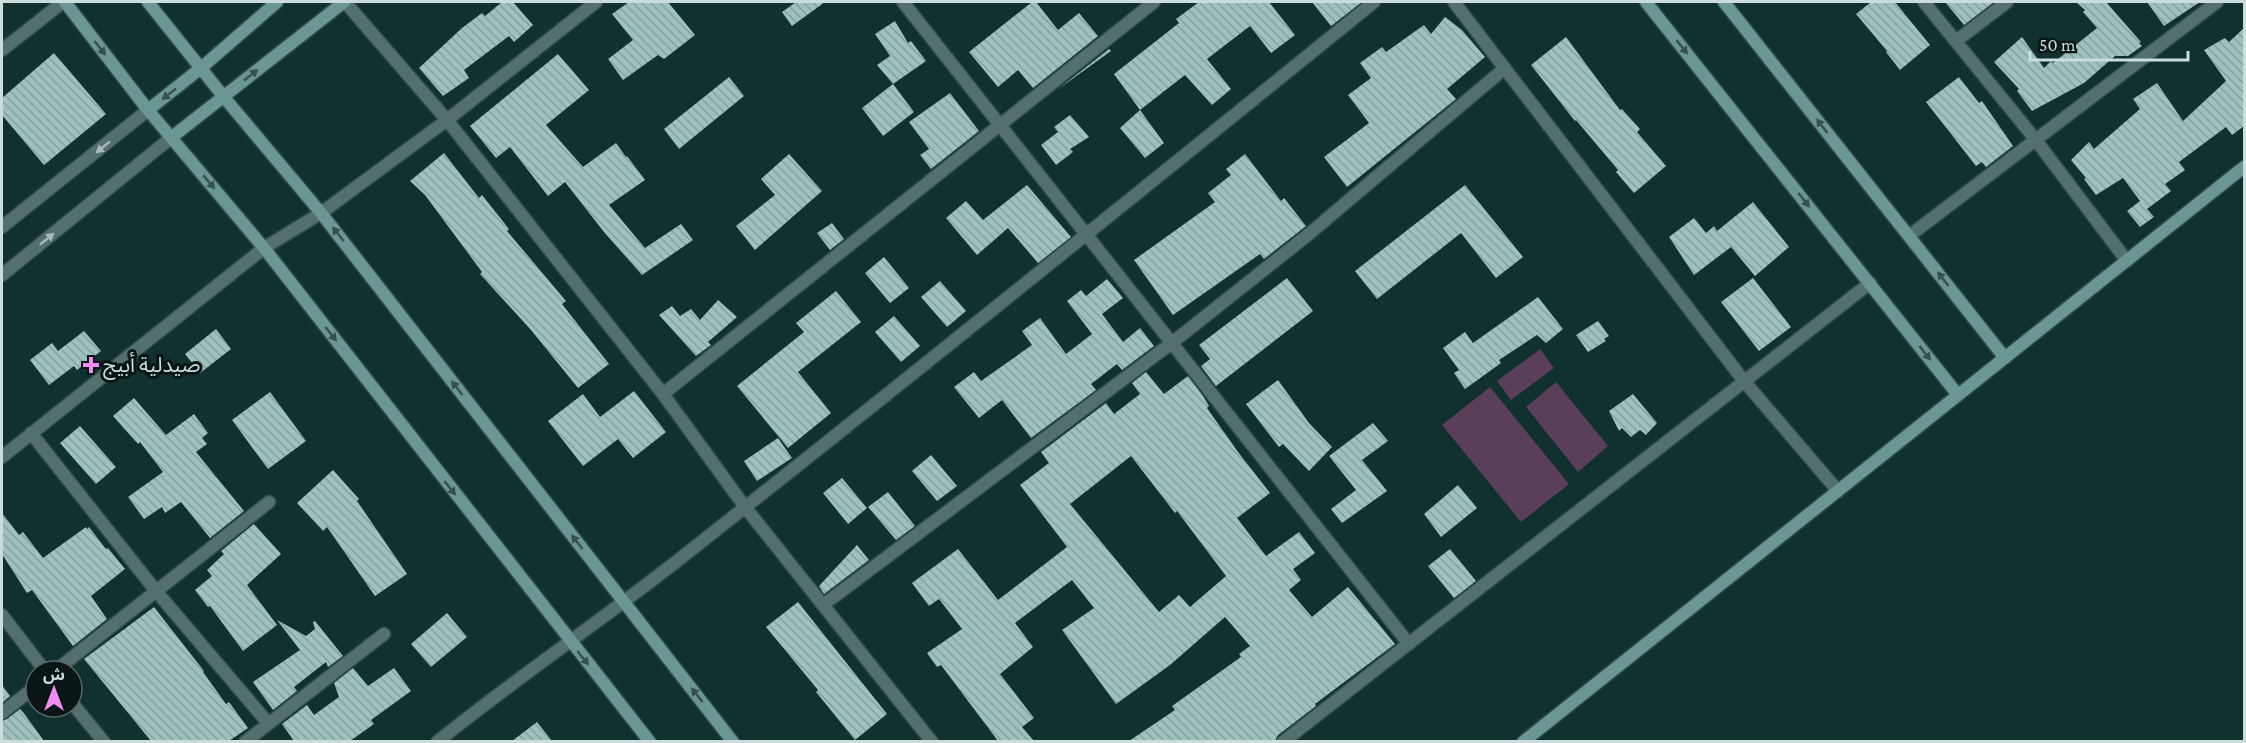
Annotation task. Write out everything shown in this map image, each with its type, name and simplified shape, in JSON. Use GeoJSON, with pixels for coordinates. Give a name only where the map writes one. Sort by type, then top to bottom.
{"type":"FeatureCollection","features":[{"type":"Feature","properties":{"kind":"street"},"geometry":{"type":"LineString","coordinates":[[2,50],[64,2],[148,110],[264,248],[570,642],[650,741]]}},
{"type":"Feature","properties":{"kind":"street"},"geometry":{"type":"LineString","coordinates":[[148,2],[321,213],[733,741]]}},
{"type":"Feature","properties":{"kind":"street"},"geometry":{"type":"LineString","coordinates":[[2,227],[201,68],[277,2]]}},
{"type":"Feature","properties":{"kind":"street"},"geometry":{"type":"LineString","coordinates":[[2,275],[223,96],[345,2],[447,120],[663,394],[745,507],[932,741]]}},
{"type":"Feature","properties":{"kind":"street"},"geometry":{"type":"LineString","coordinates":[[2,457],[264,248],[321,213],[447,120],[596,2]]}},
{"type":"Feature","properties":{"kind":"street"},"geometry":{"type":"LineString","coordinates":[[903,2],[1409,644]]}},
{"type":"Feature","properties":{"kind":"street"},"geometry":{"type":"LineString","coordinates":[[663,394],[1154,2]]}},
{"type":"Feature","properties":{"kind":"street"},"geometry":{"type":"LineString","coordinates":[[437,741],[624,602],[745,507],[1087,235],[1374,2]]}},
{"type":"Feature","properties":{"kind":"street"},"geometry":{"type":"LineString","coordinates":[[1454,2],[1744,381],[1838,491]]}},
{"type":"Feature","properties":{"kind":"street"},"geometry":{"type":"LineString","coordinates":[[1646,2],[1958,395]]}},
{"type":"Feature","properties":{"kind":"street"},"geometry":{"type":"LineString","coordinates":[[1724,2],[2005,358]]}},
{"type":"Feature","properties":{"kind":"street"},"geometry":{"type":"LineString","coordinates":[[1924,2],[2035,139],[2127,261]]}},
{"type":"Feature","properties":{"kind":"street"},"geometry":{"type":"LineString","coordinates":[[1956,41],[2007,2]]}},
{"type":"Feature","properties":{"kind":"street"},"geometry":{"type":"LineString","coordinates":[[1909,236],[2217,2]]}},
{"type":"Feature","properties":{"kind":"street"},"geometry":{"type":"LineString","coordinates":[[823,605],[1173,342],[1309,234],[1505,68]]}},
{"type":"Feature","properties":{"kind":"street"},"geometry":{"type":"LineString","coordinates":[[1523,741],[2244,167]]}},
{"type":"Feature","properties":{"kind":"street"},"geometry":{"type":"LineString","coordinates":[[1283,741],[1870,283]]}},
{"type":"Feature","properties":{"kind":"street"},"geometry":{"type":"LineString","coordinates":[[31,433],[156,591],[268,723]]}},
{"type":"Feature","properties":{"kind":"street"},"geometry":{"type":"LineString","coordinates":[[70,659],[269,502]]}},
{"type":"Feature","properties":{"kind":"street"},"geometry":{"type":"LineString","coordinates":[[2,615],[36,659]]}},
{"type":"Feature","properties":{"kind":"street"},"geometry":{"type":"LineString","coordinates":[[245,741],[384,634]]}},
{"type":"Feature","properties":{"kind":"street"},"geometry":{"type":"LineString","coordinates":[[2,713],[24,696]]}},
{"type":"Feature","properties":{"kind":"street"},"geometry":{"type":"LineString","coordinates":[[84,717],[104,741]]}},
{"type":"Feature","properties":{"kind":"shaded area"},"geometry":{"type":"Polygon","coordinates":[[[1540,349],[1554,368],[1511,400],[1497,381],[1540,349]]]}},
{"type":"Feature","properties":{"kind":"shaded area"},"geometry":{"type":"Polygon","coordinates":[[[1556,382],[1608,446],[1578,472],[1526,407],[1556,382]]]}},
{"type":"Feature","properties":{"kind":"shaded area"},"geometry":{"type":"Polygon","coordinates":[[[1490,387],[1569,484],[1521,522],[1442,425],[1490,387]]]}},
{"type":"Feature","properties":{"kind":"building"},"geometry":{"type":"Polygon","coordinates":[[[502,2],[513,2],[533,25],[514,42],[509,36],[464,70],[469,78],[443,96],[419,68],[462,28],[482,13],[485,16],[502,2]]]}},
{"type":"Feature","properties":{"kind":"building"},"geometry":{"type":"Polygon","coordinates":[[[629,2],[668,2],[695,35],[664,59],[658,55],[623,80],[608,59],[633,40],[612,14],[629,2]]]}},
{"type":"Feature","properties":{"kind":"building"},"geometry":{"type":"Polygon","coordinates":[[[796,2],[825,2],[792,26],[782,12],[796,2]]]}},
{"type":"Feature","properties":{"kind":"building"},"geometry":{"type":"Polygon","coordinates":[[[1032,2],[1036,2],[1058,30],[1079,13],[1098,36],[1033,88],[1018,70],[998,87],[969,52],[1032,2]]]}},
{"type":"Feature","properties":{"kind":"building"},"geometry":{"type":"Polygon","coordinates":[[[1199,2],[1269,2],[1295,35],[1271,53],[1250,26],[1207,59],[1231,89],[1212,105],[1185,75],[1140,110],[1114,74],[1179,23],[1176,19],[1199,2]]]}},
{"type":"Feature","properties":{"kind":"building"},"geometry":{"type":"Polygon","coordinates":[[[1312,2],[1362,2],[1331,26],[1312,2]]]}},
{"type":"Feature","properties":{"kind":"building"},"geometry":{"type":"Polygon","coordinates":[[[1871,2],[1895,2],[1930,45],[1900,70],[1856,14],[1871,2]]]}},
{"type":"Feature","properties":{"kind":"building"},"geometry":{"type":"Polygon","coordinates":[[[1945,2],[1994,2],[1964,25],[1945,2]]]}},
{"type":"Feature","properties":{"kind":"building"},"geometry":{"type":"Polygon","coordinates":[[[2076,2],[2106,2],[2142,46],[2128,56],[2115,56],[2084,83],[2032,111],[2017,91],[2019,89],[1994,62],[2022,37],[2044,68],[2051,61],[2053,63],[2097,28],[2083,12],[2085,10],[2076,2]]]}},
{"type":"Feature","properties":{"kind":"building"},"geometry":{"type":"Polygon","coordinates":[[[2147,2],[2200,2],[2164,26],[2147,2]]]}},
{"type":"Feature","properties":{"kind":"building"},"geometry":{"type":"Polygon","coordinates":[[[1445,17],[1462,30],[1485,57],[1447,89],[1456,99],[1347,187],[1324,157],[1369,123],[1348,95],[1371,78],[1360,63],[1382,47],[1386,52],[1424,25],[1431,34],[1445,17]]]}},
{"type":"Feature","properties":{"kind":"building"},"geometry":{"type":"Polygon","coordinates":[[[895,21],[908,43],[911,41],[926,61],[893,84],[877,65],[890,56],[875,34],[895,21]]]}},
{"type":"Feature","properties":{"kind":"building"},"geometry":{"type":"Polygon","coordinates":[[[2244,28],[2244,126],[2232,135],[2226,127],[2179,162],[2185,170],[2165,184],[2171,191],[2147,209],[2154,217],[2140,227],[2127,211],[2140,201],[2123,178],[2096,195],[2071,160],[2089,142],[2094,149],[2140,109],[2133,99],[2157,83],[2183,121],[2226,81],[2204,50],[2225,38],[2229,42],[2244,28]]]}},
{"type":"Feature","properties":{"kind":"building"},"geometry":{"type":"Polygon","coordinates":[[[1566,37],[1620,110],[1622,109],[1640,129],[1637,132],[1666,166],[1634,193],[1616,172],[1618,170],[1575,121],[1531,65],[1566,37]]]}},
{"type":"Feature","properties":{"kind":"building"},"geometry":{"type":"Polygon","coordinates":[[[1109,49],[1111,51],[1057,90],[1109,49]]]}},
{"type":"Feature","properties":{"kind":"building"},"geometry":{"type":"Polygon","coordinates":[[[54,53],[106,114],[44,165],[2,115],[2,98],[54,53]]]}},
{"type":"Feature","properties":{"kind":"building"},"geometry":{"type":"Polygon","coordinates":[[[558,54],[589,90],[546,125],[583,167],[616,143],[627,156],[645,180],[609,205],[645,248],[681,224],[693,240],[642,275],[604,232],[565,182],[548,196],[510,147],[496,158],[470,126],[558,54]]]}},
{"type":"Feature","properties":{"kind":"building"},"geometry":{"type":"Polygon","coordinates":[[[729,77],[744,96],[679,149],[664,129],[729,77]]]}},
{"type":"Feature","properties":{"kind":"building"},"geometry":{"type":"Polygon","coordinates":[[[1959,77],[1979,103],[1982,101],[2013,146],[1986,167],[1982,162],[1976,166],[1926,102],[1959,77]]]}},
{"type":"Feature","properties":{"kind":"building"},"geometry":{"type":"Polygon","coordinates":[[[893,84],[914,112],[883,136],[862,108],[893,84]]]}},
{"type":"Feature","properties":{"kind":"building"},"geometry":{"type":"Polygon","coordinates":[[[950,93],[979,131],[931,169],[920,155],[929,149],[909,122],[950,93]]]}},
{"type":"Feature","properties":{"kind":"building"},"geometry":{"type":"Polygon","coordinates":[[[1140,110],[1164,143],[1145,158],[1120,128],[1140,110]]]}},
{"type":"Feature","properties":{"kind":"building"},"geometry":{"type":"Polygon","coordinates":[[[1070,115],[1089,137],[1070,149],[1073,152],[1056,165],[1041,145],[1058,132],[1054,127],[1070,115]]]}},
{"type":"Feature","properties":{"kind":"building"},"geometry":{"type":"Polygon","coordinates":[[[444,153],[479,198],[482,195],[509,229],[507,231],[566,301],[562,304],[609,364],[578,388],[531,330],[480,274],[482,272],[425,195],[410,181],[444,153]]]}},
{"type":"Feature","properties":{"kind":"building"},"geometry":{"type":"Polygon","coordinates":[[[789,154],[822,191],[755,250],[736,226],[775,195],[761,179],[789,154]]]}},
{"type":"Feature","properties":{"kind":"building"},"geometry":{"type":"Polygon","coordinates":[[[1245,154],[1281,201],[1284,198],[1306,226],[1264,259],[1260,254],[1173,315],[1134,260],[1215,202],[1208,193],[1231,175],[1226,169],[1245,154]]]}},
{"type":"Feature","properties":{"kind":"building"},"geometry":{"type":"Polygon","coordinates":[[[1027,185],[1071,237],[1038,263],[1008,228],[977,255],[946,218],[966,201],[983,220],[1027,185]]]}},
{"type":"Feature","properties":{"kind":"building"},"geometry":{"type":"Polygon","coordinates":[[[1465,185],[1523,257],[1496,278],[1461,233],[1377,299],[1355,271],[1465,185]]]}},
{"type":"Feature","properties":{"kind":"building"},"geometry":{"type":"Polygon","coordinates":[[[1753,202],[1789,247],[1755,276],[1731,247],[1694,275],[1669,237],[1694,218],[1706,233],[1714,226],[1717,231],[1753,202]]]}},
{"type":"Feature","properties":{"kind":"building"},"geometry":{"type":"Polygon","coordinates":[[[832,223],[844,239],[830,250],[817,233],[832,223]]]}},
{"type":"Feature","properties":{"kind":"building"},"geometry":{"type":"Polygon","coordinates":[[[884,257],[909,288],[890,303],[865,273],[884,257]]]}},
{"type":"Feature","properties":{"kind":"building"},"geometry":{"type":"Polygon","coordinates":[[[1287,278],[1313,311],[1216,386],[1201,366],[1210,359],[1199,345],[1287,278]]]}},
{"type":"Feature","properties":{"kind":"building"},"geometry":{"type":"Polygon","coordinates":[[[1753,278],[1791,327],[1759,351],[1721,302],[1753,278]]]}},
{"type":"Feature","properties":{"kind":"building"},"geometry":{"type":"Polygon","coordinates":[[[1107,279],[1123,298],[1102,314],[1123,342],[1140,328],[1154,346],[1122,370],[1117,364],[1091,384],[1096,390],[1031,438],[1002,400],[979,418],[954,387],[974,372],[981,381],[1032,345],[1022,331],[1040,318],[1066,354],[1092,334],[1067,301],[1081,290],[1086,296],[1107,279]]]}},
{"type":"Feature","properties":{"kind":"building"},"geometry":{"type":"Polygon","coordinates":[[[940,281],[966,311],[947,327],[921,297],[940,281]]]}},
{"type":"Feature","properties":{"kind":"building"},"geometry":{"type":"Polygon","coordinates":[[[836,291],[861,322],[798,372],[831,413],[788,448],[737,386],[804,332],[796,323],[836,291]]]}},
{"type":"Feature","properties":{"kind":"building"},"geometry":{"type":"Polygon","coordinates":[[[1538,297],[1563,329],[1546,343],[1537,335],[1499,360],[1501,363],[1465,389],[1454,373],[1459,370],[1443,348],[1465,332],[1473,343],[1538,297]]]}},
{"type":"Feature","properties":{"kind":"building"},"geometry":{"type":"Polygon","coordinates":[[[718,300],[737,317],[708,342],[711,345],[696,356],[659,315],[672,306],[680,316],[691,309],[700,320],[718,300]]]}},
{"type":"Feature","properties":{"kind":"building"},"geometry":{"type":"Polygon","coordinates":[[[894,316],[920,346],[901,362],[875,332],[894,316]]]}},
{"type":"Feature","properties":{"kind":"building"},"geometry":{"type":"Polygon","coordinates":[[[1598,321],[1609,336],[1604,339],[1606,341],[1588,352],[1576,335],[1598,321]]]}},
{"type":"Feature","properties":{"kind":"building"},"geometry":{"type":"Polygon","coordinates":[[[216,329],[231,349],[200,373],[185,354],[216,329]]]}},
{"type":"Feature","properties":{"kind":"building"},"geometry":{"type":"Polygon","coordinates":[[[84,331],[101,351],[77,370],[74,366],[49,385],[30,360],[52,343],[58,351],[84,331]]]}},
{"type":"Feature","properties":{"kind":"building"},"geometry":{"type":"Polygon","coordinates":[[[1146,372],[1164,394],[1188,376],[1209,406],[1207,408],[1270,493],[1237,518],[1266,556],[1299,532],[1315,553],[1293,569],[1301,580],[1289,590],[1312,617],[1348,587],[1395,644],[1315,704],[1316,706],[1278,735],[1275,741],[1129,741],[1175,710],[1172,706],[1241,657],[1239,654],[1250,646],[1225,617],[1170,665],[1116,704],[1062,630],[1094,608],[1072,580],[1015,623],[1033,647],[1000,674],[1034,718],[1022,727],[1034,741],[998,741],[941,665],[937,667],[927,653],[962,629],[939,599],[929,606],[912,583],[958,549],[998,600],[1067,547],[1020,485],[1049,463],[1041,452],[1106,403],[1114,414],[1140,394],[1132,383],[1146,372]],[[1131,456],[1070,504],[1159,612],[1179,595],[1190,607],[1226,576],[1177,511],[1175,513],[1131,456]]]}},
{"type":"Feature","properties":{"kind":"building"},"geometry":{"type":"Polygon","coordinates":[[[1278,380],[1309,423],[1332,447],[1309,471],[1283,444],[1279,447],[1246,404],[1278,380]]]}},
{"type":"Feature","properties":{"kind":"building"},"geometry":{"type":"Polygon","coordinates":[[[634,391],[666,432],[633,458],[618,439],[583,466],[548,421],[583,394],[600,417],[634,391]]]}},
{"type":"Feature","properties":{"kind":"building"},"geometry":{"type":"Polygon","coordinates":[[[270,392],[306,441],[268,469],[232,420],[270,392]]]}},
{"type":"Feature","properties":{"kind":"building"},"geometry":{"type":"Polygon","coordinates":[[[1633,394],[1657,423],[1646,435],[1640,430],[1631,437],[1622,428],[1619,431],[1609,411],[1633,394]]]}},
{"type":"Feature","properties":{"kind":"building"},"geometry":{"type":"Polygon","coordinates":[[[134,398],[166,435],[194,414],[208,433],[202,438],[207,444],[196,452],[244,511],[210,538],[181,502],[165,513],[162,507],[144,519],[128,497],[163,472],[140,442],[138,444],[113,416],[134,398]]]}},
{"type":"Feature","properties":{"kind":"building"},"geometry":{"type":"Polygon","coordinates":[[[1373,423],[1388,441],[1362,460],[1387,491],[1342,523],[1331,509],[1356,490],[1329,456],[1373,423]]]}},
{"type":"Feature","properties":{"kind":"building"},"geometry":{"type":"Polygon","coordinates":[[[80,426],[116,467],[96,484],[60,443],[80,426]]]}},
{"type":"Feature","properties":{"kind":"building"},"geometry":{"type":"Polygon","coordinates":[[[778,438],[792,458],[757,481],[744,461],[778,438]]]}},
{"type":"Feature","properties":{"kind":"building"},"geometry":{"type":"Polygon","coordinates":[[[931,455],[957,486],[937,501],[912,471],[931,455]]]}},
{"type":"Feature","properties":{"kind":"building"},"geometry":{"type":"Polygon","coordinates":[[[333,470],[359,499],[357,501],[407,574],[375,596],[327,527],[323,531],[297,503],[333,470]]]}},
{"type":"Feature","properties":{"kind":"building"},"geometry":{"type":"Polygon","coordinates":[[[842,478],[867,508],[848,524],[823,493],[842,478]]]}},
{"type":"Feature","properties":{"kind":"building"},"geometry":{"type":"Polygon","coordinates":[[[1458,485],[1477,508],[1441,537],[1424,514],[1458,485]]]}},
{"type":"Feature","properties":{"kind":"building"},"geometry":{"type":"Polygon","coordinates":[[[888,492],[915,526],[896,540],[868,507],[888,492]]]}},
{"type":"Feature","properties":{"kind":"building"},"geometry":{"type":"Polygon","coordinates":[[[2,513],[19,535],[23,532],[43,558],[89,527],[125,569],[91,596],[107,619],[73,646],[32,590],[27,593],[2,554],[2,513]]]}},
{"type":"Feature","properties":{"kind":"building"},"geometry":{"type":"Polygon","coordinates":[[[254,524],[281,554],[247,585],[277,625],[243,651],[210,606],[208,607],[195,590],[212,576],[207,570],[224,554],[221,551],[254,524]]]}},
{"type":"Feature","properties":{"kind":"building"},"geometry":{"type":"Polygon","coordinates":[[[857,545],[869,560],[824,594],[819,586],[857,545]]]}},
{"type":"Feature","properties":{"kind":"building"},"geometry":{"type":"Polygon","coordinates":[[[1450,549],[1476,581],[1454,598],[1428,566],[1450,549]]]}},
{"type":"Feature","properties":{"kind":"building"},"geometry":{"type":"Polygon","coordinates":[[[798,602],[887,714],[855,740],[816,692],[818,690],[766,627],[798,602]]]}},
{"type":"Feature","properties":{"kind":"building"},"geometry":{"type":"Polygon","coordinates":[[[154,607],[204,671],[226,704],[229,702],[248,728],[229,741],[151,741],[84,659],[154,607]]]}},
{"type":"Feature","properties":{"kind":"building"},"geometry":{"type":"Polygon","coordinates":[[[447,613],[467,637],[431,667],[411,644],[447,613]]]}},
{"type":"Feature","properties":{"kind":"building"},"geometry":{"type":"Polygon","coordinates":[[[277,620],[306,636],[315,629],[313,622],[315,621],[343,656],[328,667],[326,662],[294,687],[297,691],[273,710],[253,682],[300,650],[277,620]]]}},
{"type":"Feature","properties":{"kind":"building"},"geometry":{"type":"Polygon","coordinates":[[[353,668],[368,686],[394,668],[411,691],[371,720],[374,724],[350,741],[294,741],[282,724],[307,705],[314,715],[339,697],[334,683],[353,668]]]}},
{"type":"Feature","properties":{"kind":"building"},"geometry":{"type":"Polygon","coordinates":[[[2,685],[10,696],[2,703],[2,685]]]}},
{"type":"Feature","properties":{"kind":"building"},"geometry":{"type":"Polygon","coordinates":[[[20,709],[24,713],[24,719],[28,719],[44,741],[2,741],[2,721],[20,709]]]}},
{"type":"Feature","properties":{"kind":"building"},"geometry":{"type":"Polygon","coordinates":[[[537,722],[552,741],[512,741],[537,722]]]}},
{"type":"Feature","properties":{"kind":"place","name":"صيدلية أبيج"},"geometry":{"type":"Point","coordinates":[91,365]}}]}
